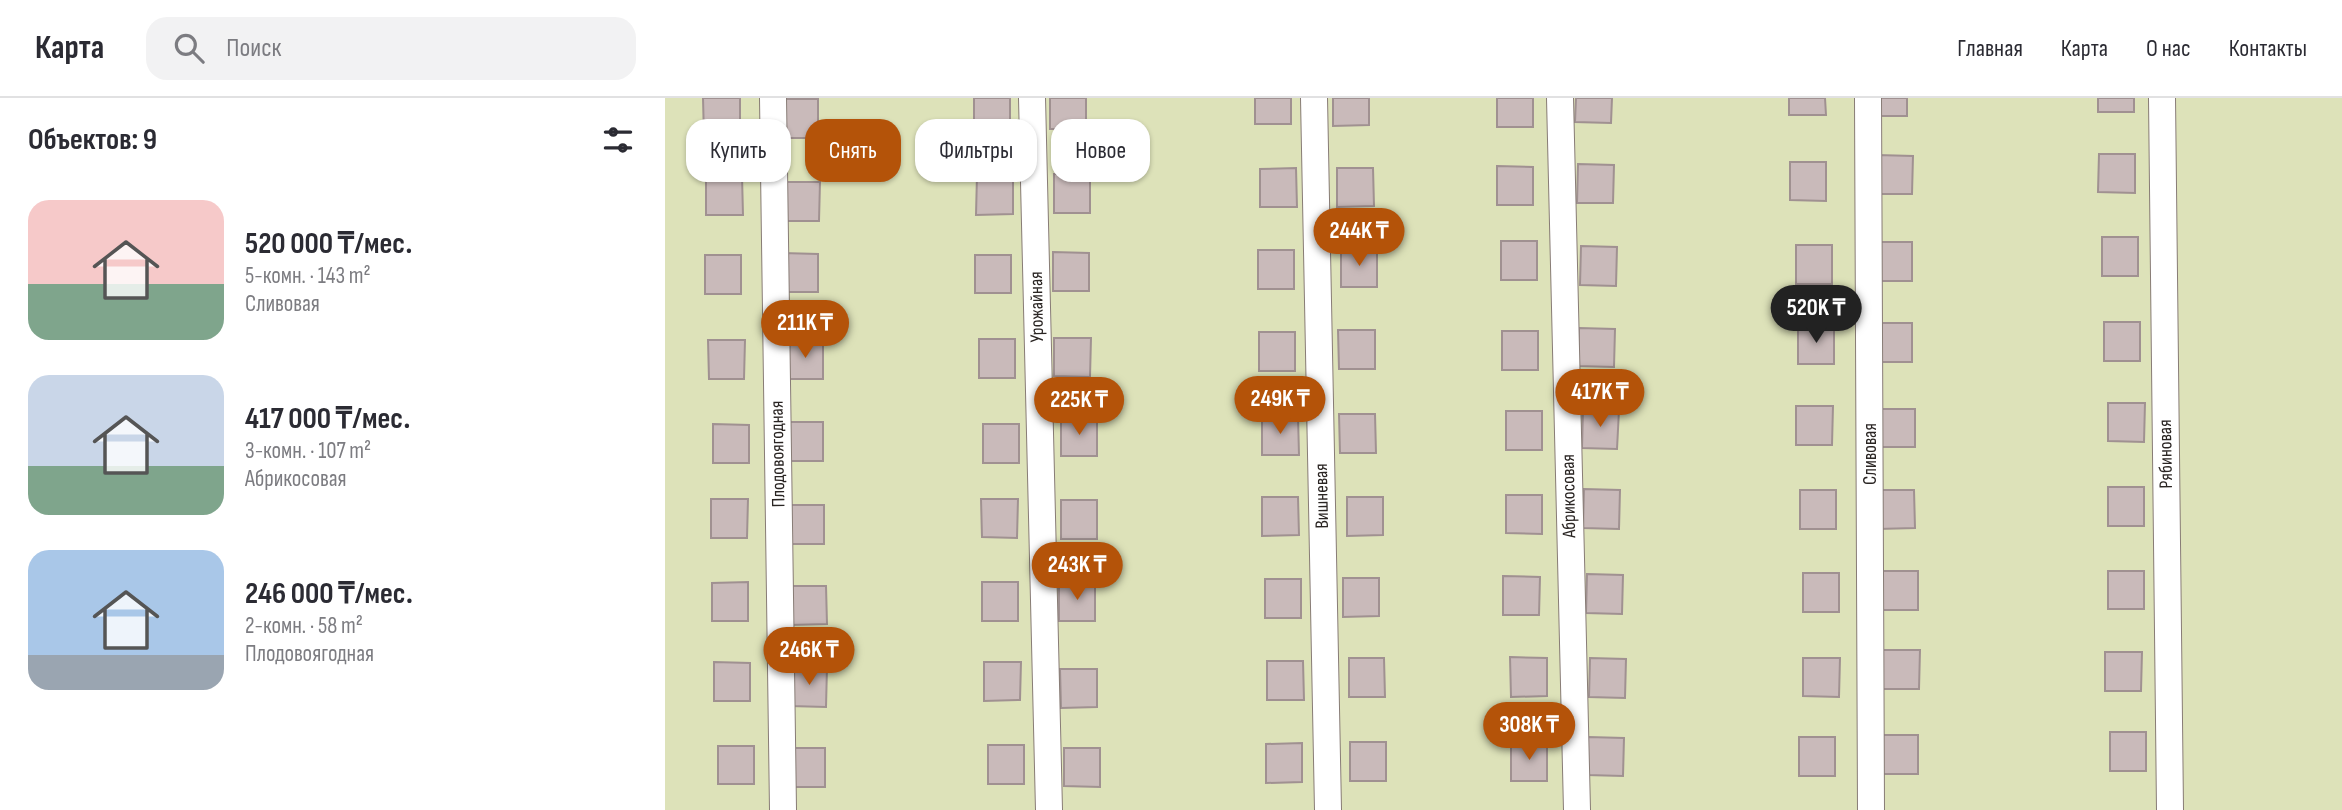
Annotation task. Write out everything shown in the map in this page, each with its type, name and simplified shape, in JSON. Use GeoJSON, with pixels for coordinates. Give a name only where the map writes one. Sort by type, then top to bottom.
{"type":"FeatureCollection","features":[{"type":"Feature","properties":{"kind":"street","name":"Плодовоягодная"},"geometry":{"type":"LineString","coordinates":[[773,98],[783,810]]}},
{"type":"Feature","properties":{"kind":"street","name":"Урожайная"},"geometry":{"type":"LineString","coordinates":[[1032,98],[1049,810]]}},
{"type":"Feature","properties":{"kind":"street","name":"Вишневая"},"geometry":{"type":"LineString","coordinates":[[1314,98],[1328,810]]}},
{"type":"Feature","properties":{"kind":"street","name":"Абрикосовая"},"geometry":{"type":"LineString","coordinates":[[1560,98],[1577,810]]}},
{"type":"Feature","properties":{"kind":"street","name":"Сливовая"},"geometry":{"type":"LineString","coordinates":[[1868,98],[1871,810]]}},
{"type":"Feature","properties":{"kind":"street","name":"Рябиновая"},"geometry":{"type":"LineString","coordinates":[[2162,98],[2171,810]]}},
{"type":"Feature","properties":{"kind":"green space"},"geometry":{"type":"Polygon","coordinates":[[[665,98],[2342,98],[2342,810],[665,810],[665,98]]]}},
{"type":"Feature","properties":{"kind":"building"},"geometry":{"type":"Polygon","coordinates":[[[703,98],[740,98],[740,119],[704,119],[703,98]]]}},
{"type":"Feature","properties":{"kind":"building"},"geometry":{"type":"Polygon","coordinates":[[[974,98],[1010,98],[1010,119],[974,119],[974,98]]]}},
{"type":"Feature","properties":{"kind":"building"},"geometry":{"type":"Polygon","coordinates":[[[1050,98],[1086,98],[1086,119],[1051,119],[1050,129],[1050,98]]]}},
{"type":"Feature","properties":{"kind":"building"},"geometry":{"type":"Polygon","coordinates":[[[1255,98],[1291,98],[1291,124],[1255,124],[1255,98]]]}},
{"type":"Feature","properties":{"kind":"building"},"geometry":{"type":"Polygon","coordinates":[[[1333,98],[1369,98],[1369,125],[1333,126],[1333,98]]]}},
{"type":"Feature","properties":{"kind":"building"},"geometry":{"type":"Polygon","coordinates":[[[1497,98],[1533,98],[1533,127],[1497,127],[1497,98]]]}},
{"type":"Feature","properties":{"kind":"building"},"geometry":{"type":"Polygon","coordinates":[[[1576,98],[1612,98],[1611,123],[1575,122],[1576,98]]]}},
{"type":"Feature","properties":{"kind":"building"},"geometry":{"type":"Polygon","coordinates":[[[1789,98],[1825,98],[1826,115],[1789,115],[1789,98]]]}},
{"type":"Feature","properties":{"kind":"building"},"geometry":{"type":"Polygon","coordinates":[[[1871,98],[1907,98],[1907,116],[1871,116],[1871,98]]]}},
{"type":"Feature","properties":{"kind":"building"},"geometry":{"type":"Polygon","coordinates":[[[2098,98],[2134,98],[2134,112],[2098,112],[2098,98]]]}},
{"type":"Feature","properties":{"kind":"building"},"geometry":{"type":"Polygon","coordinates":[[[782,99],[818,99],[818,119],[805,119],[805,138],[791,138],[791,119],[782,119],[782,99]]]}},
{"type":"Feature","properties":{"kind":"building"},"geometry":{"type":"Polygon","coordinates":[[[2099,154],[2135,154],[2135,193],[2098,192],[2099,154]]]}},
{"type":"Feature","properties":{"kind":"building"},"geometry":{"type":"Polygon","coordinates":[[[1877,155],[1913,156],[1912,194],[1876,194],[1877,155]]]}},
{"type":"Feature","properties":{"kind":"building"},"geometry":{"type":"Polygon","coordinates":[[[1790,162],[1826,162],[1826,201],[1790,200],[1790,162]]]}},
{"type":"Feature","properties":{"kind":"building"},"geometry":{"type":"Polygon","coordinates":[[[1578,164],[1614,165],[1613,203],[1577,203],[1578,164]]]}},
{"type":"Feature","properties":{"kind":"building"},"geometry":{"type":"Polygon","coordinates":[[[1497,166],[1533,167],[1533,205],[1497,205],[1497,166]]]}},
{"type":"Feature","properties":{"kind":"building"},"geometry":{"type":"Polygon","coordinates":[[[1296,168],[1297,207],[1260,207],[1260,169],[1296,168]]]}},
{"type":"Feature","properties":{"kind":"building"},"geometry":{"type":"Polygon","coordinates":[[[1337,168],[1373,168],[1374,206],[1337,207],[1337,168]]]}},
{"type":"Feature","properties":{"kind":"building"},"geometry":{"type":"Polygon","coordinates":[[[706,182],[742,182],[743,215],[706,215],[706,182]]]}},
{"type":"Feature","properties":{"kind":"building"},"geometry":{"type":"Polygon","coordinates":[[[783,182],[820,182],[819,221],[783,221],[783,182]]]}},
{"type":"Feature","properties":{"kind":"building"},"geometry":{"type":"Polygon","coordinates":[[[977,182],[1013,182],[1013,214],[976,215],[977,182]]]}},
{"type":"Feature","properties":{"kind":"building"},"geometry":{"type":"Polygon","coordinates":[[[1054,182],[1090,182],[1090,213],[1054,213],[1054,182]]]}},
{"type":"Feature","properties":{"kind":"building"},"geometry":{"type":"Polygon","coordinates":[[[2102,237],[2138,237],[2138,276],[2102,276],[2102,237]]]}},
{"type":"Feature","properties":{"kind":"building"},"geometry":{"type":"Polygon","coordinates":[[[1501,241],[1537,241],[1537,280],[1501,280],[1501,241]]]}},
{"type":"Feature","properties":{"kind":"building"},"geometry":{"type":"Polygon","coordinates":[[[1876,242],[1912,242],[1912,281],[1876,281],[1876,242]]]}},
{"type":"Feature","properties":{"kind":"building"},"geometry":{"type":"Polygon","coordinates":[[[1796,245],[1832,245],[1832,284],[1796,284],[1796,245]]]}},
{"type":"Feature","properties":{"kind":"building"},"geometry":{"type":"Polygon","coordinates":[[[1581,246],[1617,247],[1616,286],[1580,285],[1581,246]]]}},
{"type":"Feature","properties":{"kind":"building"},"geometry":{"type":"Polygon","coordinates":[[[1341,248],[1377,248],[1377,287],[1341,287],[1341,248]]]}},
{"type":"Feature","properties":{"kind":"building"},"geometry":{"type":"Polygon","coordinates":[[[1258,250],[1294,250],[1294,289],[1258,289],[1258,250]]]}},
{"type":"Feature","properties":{"kind":"building"},"geometry":{"type":"Polygon","coordinates":[[[1053,252],[1089,253],[1089,291],[1053,291],[1053,252]]]}},
{"type":"Feature","properties":{"kind":"building"},"geometry":{"type":"Polygon","coordinates":[[[782,253],[818,254],[818,292],[782,292],[782,253]]]}},
{"type":"Feature","properties":{"kind":"building"},"geometry":{"type":"Polygon","coordinates":[[[705,255],[741,255],[741,294],[705,294],[705,255]]]}},
{"type":"Feature","properties":{"kind":"building"},"geometry":{"type":"Polygon","coordinates":[[[975,255],[1011,255],[1011,293],[975,293],[975,255]]]}},
{"type":"Feature","properties":{"kind":"building"},"geometry":{"type":"Polygon","coordinates":[[[2104,322],[2140,322],[2140,361],[2104,361],[2104,322]]]}},
{"type":"Feature","properties":{"kind":"building"},"geometry":{"type":"Polygon","coordinates":[[[1876,323],[1912,323],[1912,362],[1876,362],[1876,323]]]}},
{"type":"Feature","properties":{"kind":"building"},"geometry":{"type":"Polygon","coordinates":[[[1798,325],[1834,326],[1834,364],[1798,364],[1798,325]]]}},
{"type":"Feature","properties":{"kind":"building"},"geometry":{"type":"Polygon","coordinates":[[[1579,328],[1615,329],[1614,367],[1578,366],[1579,328]]]}},
{"type":"Feature","properties":{"kind":"building"},"geometry":{"type":"Polygon","coordinates":[[[1338,330],[1375,330],[1375,369],[1339,369],[1338,330]]]}},
{"type":"Feature","properties":{"kind":"building"},"geometry":{"type":"Polygon","coordinates":[[[1502,331],[1538,331],[1538,370],[1502,370],[1502,331]]]}},
{"type":"Feature","properties":{"kind":"building"},"geometry":{"type":"Polygon","coordinates":[[[1259,332],[1295,332],[1295,371],[1259,371],[1259,332]]]}},
{"type":"Feature","properties":{"kind":"building"},"geometry":{"type":"Polygon","coordinates":[[[1054,338],[1091,338],[1090,377],[1054,376],[1054,338]]]}},
{"type":"Feature","properties":{"kind":"building"},"geometry":{"type":"Polygon","coordinates":[[[979,339],[1015,339],[1015,378],[979,378],[979,339]]]}},
{"type":"Feature","properties":{"kind":"building"},"geometry":{"type":"Polygon","coordinates":[[[708,340],[745,340],[744,379],[709,379],[708,340]]]}},
{"type":"Feature","properties":{"kind":"building"},"geometry":{"type":"Polygon","coordinates":[[[787,340],[823,340],[823,379],[787,379],[787,340]]]}},
{"type":"Feature","properties":{"kind":"building"},"geometry":{"type":"Polygon","coordinates":[[[2108,403],[2145,403],[2144,442],[2108,441],[2108,403]]]}},
{"type":"Feature","properties":{"kind":"building"},"geometry":{"type":"Polygon","coordinates":[[[1796,406],[1833,406],[1832,445],[1796,445],[1796,406]]]}},
{"type":"Feature","properties":{"kind":"building"},"geometry":{"type":"Polygon","coordinates":[[[1583,409],[1619,410],[1617,449],[1582,448],[1583,409]]]}},
{"type":"Feature","properties":{"kind":"building"},"geometry":{"type":"Polygon","coordinates":[[[1879,409],[1915,409],[1915,447],[1879,447],[1879,409]]]}},
{"type":"Feature","properties":{"kind":"building"},"geometry":{"type":"Polygon","coordinates":[[[1506,411],[1542,411],[1542,450],[1506,450],[1506,411]]]}},
{"type":"Feature","properties":{"kind":"building"},"geometry":{"type":"Polygon","coordinates":[[[1339,414],[1375,414],[1376,453],[1340,453],[1339,414]]]}},
{"type":"Feature","properties":{"kind":"building"},"geometry":{"type":"Polygon","coordinates":[[[1262,416],[1298,416],[1299,455],[1262,455],[1262,416]]]}},
{"type":"Feature","properties":{"kind":"building"},"geometry":{"type":"Polygon","coordinates":[[[1061,417],[1097,418],[1097,456],[1061,456],[1061,417]]]}},
{"type":"Feature","properties":{"kind":"building"},"geometry":{"type":"Polygon","coordinates":[[[787,422],[823,422],[823,461],[787,461],[787,422]]]}},
{"type":"Feature","properties":{"kind":"building"},"geometry":{"type":"Polygon","coordinates":[[[713,424],[749,425],[749,463],[713,463],[713,424]]]}},
{"type":"Feature","properties":{"kind":"building"},"geometry":{"type":"Polygon","coordinates":[[[983,424],[1019,424],[1019,463],[983,463],[983,424]]]}},
{"type":"Feature","properties":{"kind":"building"},"geometry":{"type":"Polygon","coordinates":[[[2108,487],[2144,487],[2144,526],[2108,526],[2108,487]]]}},
{"type":"Feature","properties":{"kind":"building"},"geometry":{"type":"Polygon","coordinates":[[[1584,489],[1620,490],[1619,529],[1583,528],[1584,489]]]}},
{"type":"Feature","properties":{"kind":"building"},"geometry":{"type":"Polygon","coordinates":[[[1800,490],[1836,490],[1836,529],[1800,529],[1800,490]]]}},
{"type":"Feature","properties":{"kind":"building"},"geometry":{"type":"Polygon","coordinates":[[[1878,490],[1914,490],[1915,528],[1878,529],[1878,490]]]}},
{"type":"Feature","properties":{"kind":"building"},"geometry":{"type":"Polygon","coordinates":[[[1506,495],[1542,495],[1542,534],[1506,533],[1506,495]]]}},
{"type":"Feature","properties":{"kind":"building"},"geometry":{"type":"Polygon","coordinates":[[[1262,497],[1298,497],[1299,535],[1262,536],[1262,497]]]}},
{"type":"Feature","properties":{"kind":"building"},"geometry":{"type":"Polygon","coordinates":[[[1347,497],[1383,497],[1383,535],[1347,536],[1347,497]]]}},
{"type":"Feature","properties":{"kind":"building"},"geometry":{"type":"Polygon","coordinates":[[[711,499],[748,499],[747,538],[711,538],[711,499]]]}},
{"type":"Feature","properties":{"kind":"building"},"geometry":{"type":"Polygon","coordinates":[[[981,499],[1018,499],[1017,538],[982,537],[981,499]]]}},
{"type":"Feature","properties":{"kind":"building"},"geometry":{"type":"Polygon","coordinates":[[[1061,500],[1097,500],[1097,539],[1061,539],[1061,500]]]}},
{"type":"Feature","properties":{"kind":"building"},"geometry":{"type":"Polygon","coordinates":[[[788,505],[824,505],[824,544],[788,544],[788,505]]]}},
{"type":"Feature","properties":{"kind":"building"},"geometry":{"type":"Polygon","coordinates":[[[1882,571],[1918,571],[1918,610],[1882,610],[1882,571]]]}},
{"type":"Feature","properties":{"kind":"building"},"geometry":{"type":"Polygon","coordinates":[[[2108,571],[2144,571],[2144,609],[2108,609],[2108,571]]]}},
{"type":"Feature","properties":{"kind":"building"},"geometry":{"type":"Polygon","coordinates":[[[1803,573],[1839,573],[1839,612],[1803,612],[1803,573]]]}},
{"type":"Feature","properties":{"kind":"building"},"geometry":{"type":"Polygon","coordinates":[[[1587,574],[1623,575],[1622,614],[1586,613],[1587,574]]]}},
{"type":"Feature","properties":{"kind":"building"},"geometry":{"type":"Polygon","coordinates":[[[1503,576],[1540,577],[1539,615],[1503,615],[1503,576]]]}},
{"type":"Feature","properties":{"kind":"building"},"geometry":{"type":"Polygon","coordinates":[[[1343,578],[1379,578],[1379,616],[1343,617],[1343,578]]]}},
{"type":"Feature","properties":{"kind":"building"},"geometry":{"type":"Polygon","coordinates":[[[1265,579],[1301,579],[1301,618],[1265,618],[1265,579]]]}},
{"type":"Feature","properties":{"kind":"building"},"geometry":{"type":"Polygon","coordinates":[[[748,582],[748,621],[712,621],[712,583],[748,582]]]}},
{"type":"Feature","properties":{"kind":"building"},"geometry":{"type":"Polygon","coordinates":[[[982,582],[1018,582],[1018,621],[982,621],[982,582]]]}},
{"type":"Feature","properties":{"kind":"building"},"geometry":{"type":"Polygon","coordinates":[[[1059,582],[1095,582],[1095,621],[1059,621],[1059,582]]]}},
{"type":"Feature","properties":{"kind":"building"},"geometry":{"type":"Polygon","coordinates":[[[790,586],[826,586],[827,624],[790,625],[790,586]]]}},
{"type":"Feature","properties":{"kind":"building"},"geometry":{"type":"Polygon","coordinates":[[[1883,650],[1920,650],[1919,689],[1883,689],[1883,650]]]}},
{"type":"Feature","properties":{"kind":"building"},"geometry":{"type":"Polygon","coordinates":[[[2105,652],[2142,652],[2141,691],[2105,691],[2105,652]]]}},
{"type":"Feature","properties":{"kind":"building"},"geometry":{"type":"Polygon","coordinates":[[[1510,657],[1547,658],[1547,696],[1511,697],[1510,657]]]}},
{"type":"Feature","properties":{"kind":"building"},"geometry":{"type":"Polygon","coordinates":[[[1349,658],[1384,658],[1385,697],[1349,697],[1349,658]]]}},
{"type":"Feature","properties":{"kind":"building"},"geometry":{"type":"Polygon","coordinates":[[[1590,658],[1626,659],[1625,698],[1589,697],[1590,658]]]}},
{"type":"Feature","properties":{"kind":"building"},"geometry":{"type":"Polygon","coordinates":[[[1803,658],[1840,658],[1839,697],[1803,696],[1803,658]]]}},
{"type":"Feature","properties":{"kind":"building"},"geometry":{"type":"Polygon","coordinates":[[[1267,661],[1303,661],[1304,700],[1267,700],[1267,661]]]}},
{"type":"Feature","properties":{"kind":"building"},"geometry":{"type":"Polygon","coordinates":[[[714,662],[750,663],[750,701],[714,701],[714,662]]]}},
{"type":"Feature","properties":{"kind":"building"},"geometry":{"type":"Polygon","coordinates":[[[984,662],[1021,662],[1020,700],[984,701],[984,662]]]}},
{"type":"Feature","properties":{"kind":"building"},"geometry":{"type":"Polygon","coordinates":[[[827,667],[826,707],[790,706],[791,668],[827,667]]]}},
{"type":"Feature","properties":{"kind":"building"},"geometry":{"type":"Polygon","coordinates":[[[1060,669],[1097,669],[1097,707],[1061,708],[1060,669]]]}},
{"type":"Feature","properties":{"kind":"building"},"geometry":{"type":"Polygon","coordinates":[[[2110,732],[2146,732],[2146,771],[2110,771],[2110,732]]]}},
{"type":"Feature","properties":{"kind":"building"},"geometry":{"type":"Polygon","coordinates":[[[1882,735],[1918,735],[1918,774],[1882,774],[1882,735]]]}},
{"type":"Feature","properties":{"kind":"building"},"geometry":{"type":"Polygon","coordinates":[[[1588,737],[1624,738],[1623,776],[1587,775],[1588,737]]]}},
{"type":"Feature","properties":{"kind":"building"},"geometry":{"type":"Polygon","coordinates":[[[1799,737],[1835,737],[1835,776],[1799,776],[1799,737]]]}},
{"type":"Feature","properties":{"kind":"building"},"geometry":{"type":"Polygon","coordinates":[[[1350,742],[1386,742],[1386,781],[1350,781],[1350,742]]]}},
{"type":"Feature","properties":{"kind":"building"},"geometry":{"type":"Polygon","coordinates":[[[1511,742],[1547,742],[1547,781],[1511,781],[1511,742]]]}},
{"type":"Feature","properties":{"kind":"building"},"geometry":{"type":"Polygon","coordinates":[[[1302,743],[1302,782],[1266,783],[1266,744],[1302,743]]]}},
{"type":"Feature","properties":{"kind":"building"},"geometry":{"type":"Polygon","coordinates":[[[988,745],[1024,745],[1024,784],[988,784],[988,745]]]}},
{"type":"Feature","properties":{"kind":"building"},"geometry":{"type":"Polygon","coordinates":[[[718,746],[754,746],[754,784],[718,784],[718,746]]]}},
{"type":"Feature","properties":{"kind":"building"},"geometry":{"type":"Polygon","coordinates":[[[789,748],[825,748],[825,787],[789,787],[789,748]]]}},
{"type":"Feature","properties":{"kind":"building"},"geometry":{"type":"Polygon","coordinates":[[[1064,748],[1100,748],[1100,787],[1064,786],[1064,748]]]}}]}
